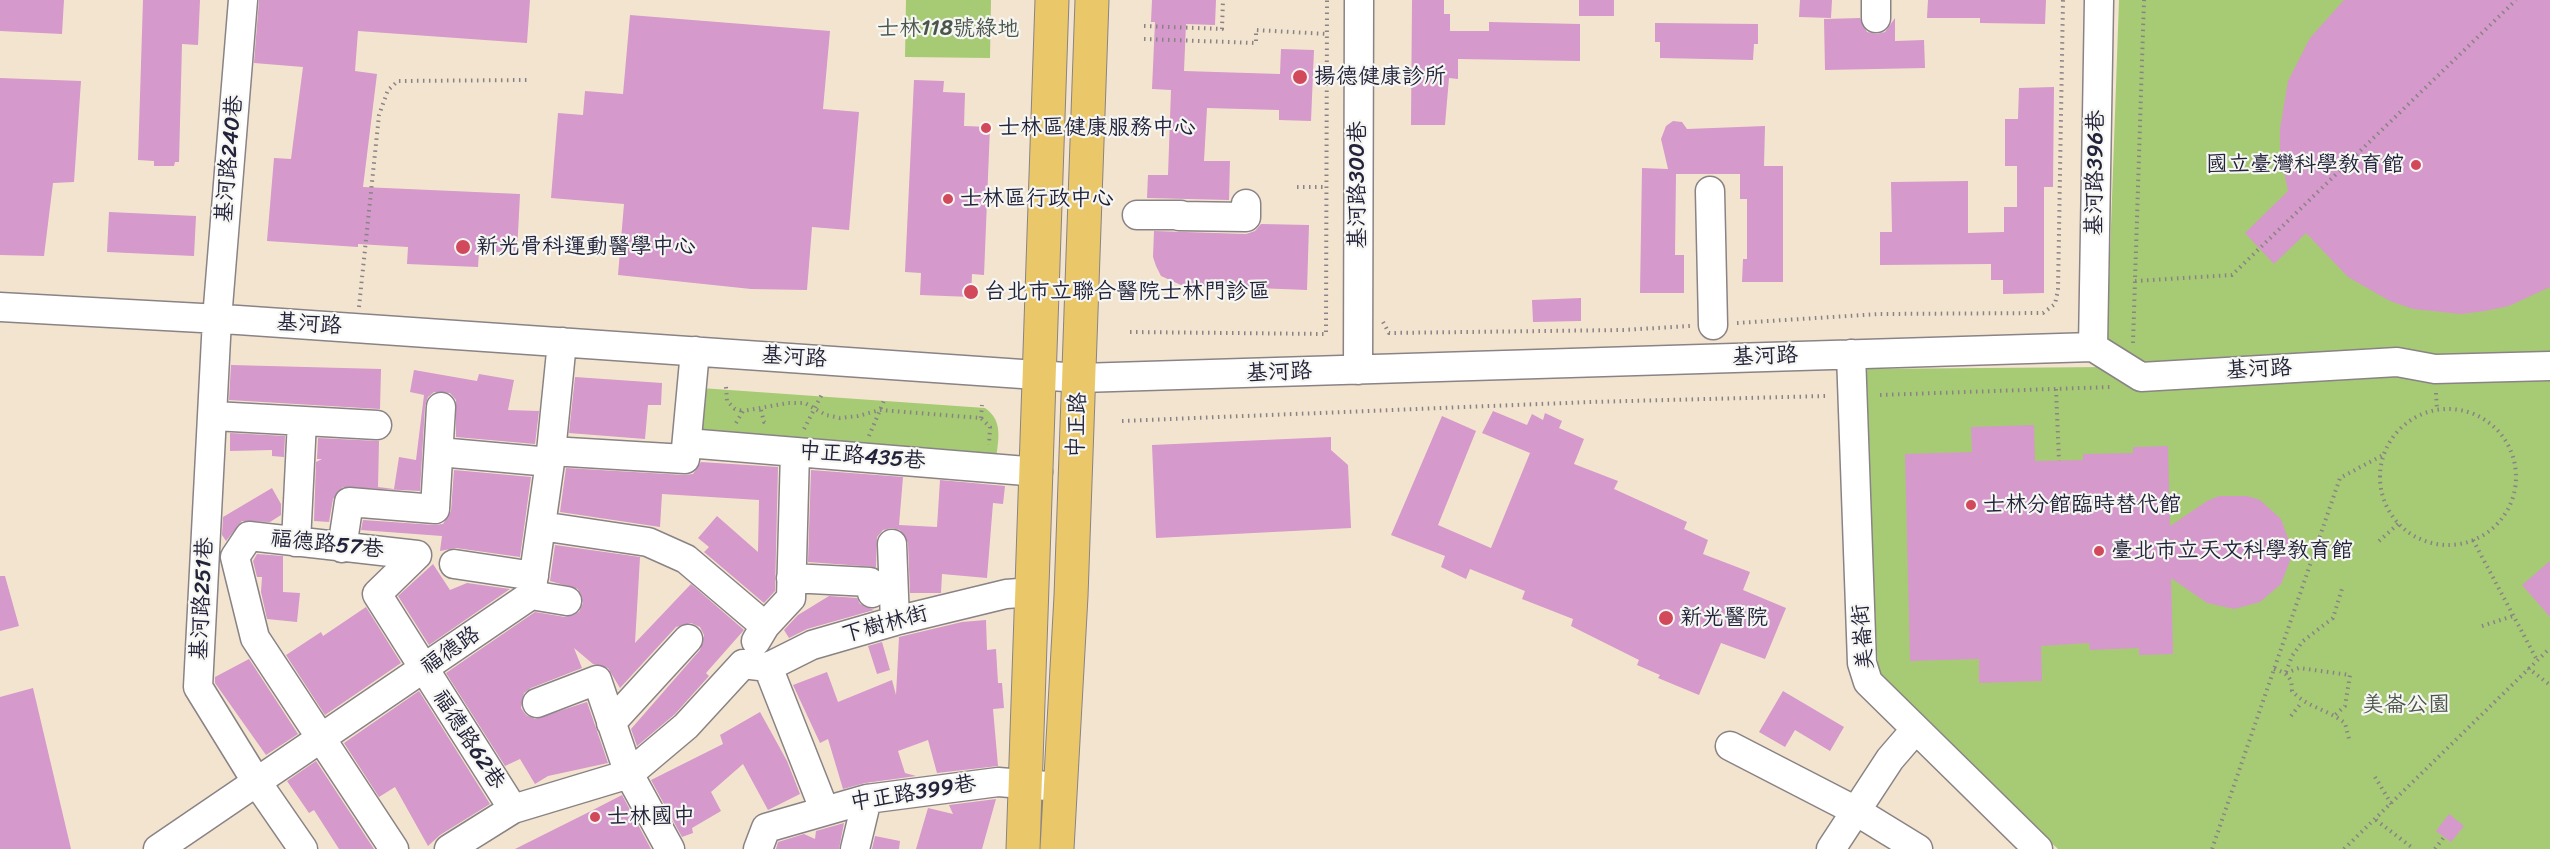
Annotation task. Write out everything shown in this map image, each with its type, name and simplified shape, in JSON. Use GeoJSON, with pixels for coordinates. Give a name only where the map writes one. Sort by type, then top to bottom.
{"type":"FeatureCollection","features":[{"type":"Feature","properties":{"kind":"main road","name":"中正路"},"geometry":{"type":"LineString","coordinates":[[1023,849],[1038,472],[1039,375],[1052,0]]}},
{"type":"Feature","properties":{"kind":"main road","name":"中正路"},"geometry":{"type":"LineString","coordinates":[[1057,849],[1062,786],[1080,378],[1092,0]]}},
{"type":"Feature","properties":{"kind":"street","name":"基河路240巷"},"geometry":{"type":"LineString","coordinates":[[217,319],[243,0]]}},
{"type":"Feature","properties":{"kind":"street","name":"基河路300巷"},"geometry":{"type":"LineString","coordinates":[[1358,370],[1359,0]]}},
{"type":"Feature","properties":{"kind":"street","name":"基河路396巷"},"geometry":{"type":"LineString","coordinates":[[2093,346],[2100,0]]}},
{"type":"Feature","properties":{"kind":"street"},"geometry":{"type":"LineString","coordinates":[[1710,191],[1713,325]]}},
{"type":"Feature","properties":{"kind":"street"},"geometry":{"type":"LineString","coordinates":[[1137,216],[1246,217],[1246,204]]}},
{"type":"Feature","properties":{"kind":"street","name":"基河路"},"geometry":{"type":"LineString","coordinates":[[0,307],[357,328],[1080,378],[2093,346],[2141,377],[2397,362],[2435,369],[2550,366]]}},
{"type":"Feature","properties":{"kind":"street","name":"基河路251巷"},"geometry":{"type":"LineString","coordinates":[[217,319],[214,416],[198,687],[256,781],[303,849]]}},
{"type":"Feature","properties":{"kind":"street"},"geometry":{"type":"LineString","coordinates":[[533,586],[551,456],[562,342]]}},
{"type":"Feature","properties":{"kind":"street"},"geometry":{"type":"LineString","coordinates":[[686,451],[695,351]]}},
{"type":"Feature","properties":{"kind":"street","name":"美崙街"},"geometry":{"type":"LineString","coordinates":[[1851,354],[1862,663],[1868,682],[2038,849]]}},
{"type":"Feature","properties":{"kind":"street"},"geometry":{"type":"LineString","coordinates":[[342,548],[349,502],[435,509],[441,407]]}},
{"type":"Feature","properties":{"kind":"street"},"geometry":{"type":"LineString","coordinates":[[214,416],[377,425]]}},
{"type":"Feature","properties":{"kind":"street"},"geometry":{"type":"LineString","coordinates":[[296,542],[302,421]]}},
{"type":"Feature","properties":{"kind":"street","name":"中正路435巷"},"geometry":{"type":"LineString","coordinates":[[439,452],[551,456],[686,451],[725,446],[1038,472]]}},
{"type":"Feature","properties":{"kind":"street","name":"下樹林街"},"geometry":{"type":"LineString","coordinates":[[755,665],[765,626],[791,598],[795,452]]}},
{"type":"Feature","properties":{"kind":"street"},"geometry":{"type":"LineString","coordinates":[[541,526],[648,542],[686,559],[765,626]]}},
{"type":"Feature","properties":{"kind":"street","name":"福德路57巷"},"geometry":{"type":"LineString","coordinates":[[320,738],[255,639],[236,557],[249,536],[417,555],[376,594]]}},
{"type":"Feature","properties":{"kind":"street"},"geometry":{"type":"LineString","coordinates":[[892,544],[895,621]]}},
{"type":"Feature","properties":{"kind":"street"},"geometry":{"type":"LineString","coordinates":[[454,564],[533,586],[567,601]]}},
{"type":"Feature","properties":{"kind":"street"},"geometry":{"type":"LineString","coordinates":[[791,578],[870,582],[872,594]]}},
{"type":"Feature","properties":{"kind":"street","name":"福德路"},"geometry":{"type":"LineString","coordinates":[[158,849],[423,670],[533,586]]}},
{"type":"Feature","properties":{"kind":"street","name":"下樹林街"},"geometry":{"type":"LineString","coordinates":[[629,774],[755,665],[812,645],[895,621],[1006,594],[1033,592]]}},
{"type":"Feature","properties":{"kind":"street","name":"福德路62巷"},"geometry":{"type":"LineString","coordinates":[[376,594],[513,809]]}},
{"type":"Feature","properties":{"kind":"street"},"geometry":{"type":"LineString","coordinates":[[611,723],[688,639]]}},
{"type":"Feature","properties":{"kind":"street"},"geometry":{"type":"LineString","coordinates":[[755,665],[824,809]]}},
{"type":"Feature","properties":{"kind":"street"},"geometry":{"type":"LineString","coordinates":[[537,703],[597,680],[629,774],[670,849]]}},
{"type":"Feature","properties":{"kind":"street"},"geometry":{"type":"LineString","coordinates":[[1835,848],[1890,759],[1915,730]]}},
{"type":"Feature","properties":{"kind":"street"},"geometry":{"type":"LineString","coordinates":[[320,738],[394,849]]}},
{"type":"Feature","properties":{"kind":"street"},"geometry":{"type":"LineString","coordinates":[[1730,746],[1856,811],[1918,849]]}},
{"type":"Feature","properties":{"kind":"street"},"geometry":{"type":"LineString","coordinates":[[449,849],[513,809],[629,774]]}},
{"type":"Feature","properties":{"kind":"street","name":"中正路399巷"},"geometry":{"type":"LineString","coordinates":[[762,838],[824,809],[867,799],[998,782],[1027,786],[1062,786]]}},
{"type":"Feature","properties":{"kind":"street"},"geometry":{"type":"LineString","coordinates":[[855,849],[867,799]]}},
{"type":"Feature","properties":{"kind":"path"},"geometry":{"type":"LineString","coordinates":[[1144,26],[1222,29],[1223,0]]}},
{"type":"Feature","properties":{"kind":"path"},"geometry":{"type":"LineString","coordinates":[[1131,332],[1326,334],[1327,0]]}},
{"type":"Feature","properties":{"kind":"path"},"geometry":{"type":"LineString","coordinates":[[1389,333],[1623,330],[1880,314],[2043,313],[2055,304],[2058,290],[2063,0]]}},
{"type":"Feature","properties":{"kind":"path"},"geometry":{"type":"LineString","coordinates":[[2135,281],[2232,275],[2516,0]]}},
{"type":"Feature","properties":{"kind":"path"},"geometry":{"type":"LineString","coordinates":[[1144,39],[1256,43],[1256,30],[1327,34]]}},
{"type":"Feature","properties":{"kind":"path"},"geometry":{"type":"LineString","coordinates":[[357,328],[378,115],[388,90],[398,81],[528,80]]}},
{"type":"Feature","properties":{"kind":"path"},"geometry":{"type":"LineString","coordinates":[[1297,187],[1326,187]]}},
{"type":"Feature","properties":{"kind":"path"},"geometry":{"type":"LineString","coordinates":[[726,387],[726,401],[735,409],[743,411],[788,403],[805,403],[826,415],[840,418],[880,410],[981,418],[990,428],[988,452]]}},
{"type":"Feature","properties":{"kind":"path"},"geometry":{"type":"LineString","coordinates":[[2056,389],[2059,460]]}},
{"type":"Feature","properties":{"kind":"path"},"geometry":{"type":"LineString","coordinates":[[795,452],[822,394]]}},
{"type":"Feature","properties":{"kind":"path"},"geometry":{"type":"LineString","coordinates":[[1122,421],[1328,414],[1401,409],[1826,396]]}},
{"type":"Feature","properties":{"kind":"path"},"geometry":{"type":"LineString","coordinates":[[862,457],[885,398]]}},
{"type":"Feature","properties":{"kind":"path"},"geometry":{"type":"LineString","coordinates":[[981,418],[982,405]]}},
{"type":"Feature","properties":{"kind":"path"},"geometry":{"type":"LineString","coordinates":[[2451,409],[2480,417],[2491,424],[2509,446],[2513,459],[2515,487],[2511,501],[2496,524],[2473,540],[2447,545],[2433,543],[2409,533],[2389,512],[2382,492],[2380,470],[2384,455],[2399,430],[2422,414],[2451,409]]}},
{"type":"Feature","properties":{"kind":"path"},"geometry":{"type":"LineString","coordinates":[[725,446],[743,411]]}},
{"type":"Feature","properties":{"kind":"path"},"geometry":{"type":"LineString","coordinates":[[2212,849],[2340,478],[2384,455]]}},
{"type":"Feature","properties":{"kind":"path"},"geometry":{"type":"LineString","coordinates":[[2379,541],[2398,524]]}},
{"type":"Feature","properties":{"kind":"path"},"geometry":{"type":"LineString","coordinates":[[2473,540],[2537,660]]}},
{"type":"Feature","properties":{"kind":"path"},"geometry":{"type":"LineString","coordinates":[[2286,673],[2292,656],[2303,641],[2333,618],[2342,589]]}},
{"type":"Feature","properties":{"kind":"path"},"geometry":{"type":"LineString","coordinates":[[2482,626],[2513,616]]}},
{"type":"Feature","properties":{"kind":"path"},"geometry":{"type":"LineString","coordinates":[[2344,849],[2392,805],[2550,648]]}},
{"type":"Feature","properties":{"kind":"path"},"geometry":{"type":"LineString","coordinates":[[2286,673],[2299,668],[2350,675],[2345,706],[2335,715]]}},
{"type":"Feature","properties":{"kind":"path"},"geometry":{"type":"LineString","coordinates":[[2528,668],[2550,685]]}},
{"type":"Feature","properties":{"kind":"path"},"geometry":{"type":"LineString","coordinates":[[2274,669],[2286,673],[2292,680],[2292,691],[2302,702],[2318,711],[2335,715],[2345,723],[2349,739]]}},
{"type":"Feature","properties":{"kind":"path"},"geometry":{"type":"LineString","coordinates":[[2291,716],[2302,702]]}},
{"type":"Feature","properties":{"kind":"path"},"geometry":{"type":"LineString","coordinates":[[2375,777],[2392,805]]}},
{"type":"Feature","properties":{"kind":"path"},"geometry":{"type":"LineString","coordinates":[[2376,820],[2414,849]]}},
{"type":"Feature","properties":{"kind":"path"},"geometry":{"type":"LineString","coordinates":[[2435,849],[2444,837]]}},
{"type":"Feature","properties":{"kind":"green space","name":"士林118號綠地"},"geometry":{"type":"Polygon","coordinates":[[[906,0],[991,0],[990,58],[905,57],[906,0]]]}},
{"type":"Feature","properties":{"kind":"green space","name":"美崙公園"},"geometry":{"type":"Polygon","coordinates":[[[2119,0],[2550,0],[2550,849],[2058,849],[1889,692],[1878,670],[1863,369],[2106,367],[2119,0]]]}},
{"type":"Feature","properties":{"kind":"green space"},"geometry":{"type":"Polygon","coordinates":[[[701,388],[985,408],[991,413],[997,425],[996,461],[697,437],[701,388]]]}},
{"type":"Feature","properties":{"kind":"building"},"geometry":{"type":"Polygon","coordinates":[[[0,0],[64,0],[62,34],[0,31],[0,0]]]}},
{"type":"Feature","properties":{"kind":"building"},"geometry":{"type":"Polygon","coordinates":[[[143,0],[200,0],[198,45],[182,44],[179,162],[175,162],[174,166],[154,166],[154,161],[138,160],[143,0]]]}},
{"type":"Feature","properties":{"kind":"building"},"geometry":{"type":"Polygon","coordinates":[[[259,0],[530,0],[527,43],[358,31],[355,71],[377,74],[363,187],[520,194],[517,253],[479,251],[478,267],[407,264],[408,247],[358,244],[358,247],[267,241],[274,158],[291,159],[303,67],[254,63],[259,0]]]}},
{"type":"Feature","properties":{"kind":"building"},"geometry":{"type":"Polygon","coordinates":[[[1152,0],[1216,0],[1215,25],[1186,24],[1184,71],[1280,74],[1281,49],[1314,50],[1311,121],[1279,120],[1279,110],[1207,108],[1204,161],[1230,161],[1229,200],[1147,198],[1148,175],[1168,175],[1171,90],[1152,89],[1155,22],[1151,22],[1152,0]]]}},
{"type":"Feature","properties":{"kind":"building"},"geometry":{"type":"Polygon","coordinates":[[[1412,0],[1444,0],[1444,14],[1450,14],[1450,31],[1489,31],[1489,22],[1580,24],[1580,61],[1458,59],[1458,79],[1449,78],[1445,125],[1411,125],[1412,0]]]}},
{"type":"Feature","properties":{"kind":"building"},"geometry":{"type":"Polygon","coordinates":[[[1579,0],[1614,0],[1614,16],[1579,16],[1579,0]]]}},
{"type":"Feature","properties":{"kind":"building"},"geometry":{"type":"Polygon","coordinates":[[[1800,0],[1832,0],[1831,18],[1799,17],[1800,0]]]}},
{"type":"Feature","properties":{"kind":"building"},"geometry":{"type":"Polygon","coordinates":[[[1928,0],[2046,0],[2045,24],[1980,23],[1980,18],[1927,18],[1928,0]]]}},
{"type":"Feature","properties":{"kind":"building","name":"國立臺灣科學教育館"},"geometry":{"type":"Polygon","coordinates":[[[2344,0],[2550,0],[2550,287],[2509,306],[2485,311],[2461,314],[2413,309],[2390,301],[2348,277],[2306,233],[2274,264],[2245,233],[2288,191],[2280,153],[2280,129],[2288,81],[2310,38],[2344,0]]]}},
{"type":"Feature","properties":{"kind":"building"},"geometry":{"type":"Polygon","coordinates":[[[630,15],[830,31],[823,109],[859,112],[849,230],[812,227],[807,290],[751,289],[618,275],[624,204],[551,198],[558,113],[583,115],[585,91],[623,94],[630,15]]]}},
{"type":"Feature","properties":{"kind":"building"},"geometry":{"type":"Polygon","coordinates":[[[1860,18],[1867,32],[1877,34],[1885,32],[1895,18],[1895,41],[1924,40],[1925,68],[1825,70],[1824,19],[1860,18]]]}},
{"type":"Feature","properties":{"kind":"building"},"geometry":{"type":"Polygon","coordinates":[[[1655,23],[1758,24],[1758,44],[1754,44],[1753,60],[1660,58],[1660,42],[1655,42],[1655,23]]]}},
{"type":"Feature","properties":{"kind":"building"},"geometry":{"type":"Polygon","coordinates":[[[0,78],[81,81],[74,182],[53,183],[44,256],[0,255],[0,78]]]}},
{"type":"Feature","properties":{"kind":"building","name":"士林區行政中心"},"geometry":{"type":"Polygon","coordinates":[[[914,80],[944,81],[943,92],[965,93],[964,126],[990,127],[984,275],[972,274],[971,297],[920,295],[921,273],[905,272],[914,80]]]}},
{"type":"Feature","properties":{"kind":"building"},"geometry":{"type":"Polygon","coordinates":[[[2054,87],[2053,187],[2044,187],[2044,293],[2003,294],[2003,280],[1991,280],[1991,264],[1880,265],[1880,232],[1892,232],[1891,182],[1968,181],[1968,233],[2004,232],[2004,207],[2017,207],[2017,166],[2005,166],[2005,119],[2018,119],[2019,88],[2054,87]]]}},
{"type":"Feature","properties":{"kind":"building"},"geometry":{"type":"Polygon","coordinates":[[[1673,121],[1682,122],[1687,129],[1765,126],[1764,166],[1783,166],[1783,282],[1742,282],[1743,259],[1747,259],[1747,199],[1740,199],[1740,174],[1676,174],[1675,255],[1684,255],[1684,293],[1640,293],[1642,168],[1668,169],[1661,139],[1666,126],[1673,121]]]}},
{"type":"Feature","properties":{"kind":"building"},"geometry":{"type":"Polygon","coordinates":[[[109,212],[196,216],[194,256],[107,252],[109,212]]]}},
{"type":"Feature","properties":{"kind":"building"},"geometry":{"type":"Polygon","coordinates":[[[1261,224],[1309,225],[1307,290],[1181,285],[1161,276],[1156,266],[1153,257],[1154,231],[1246,234],[1255,231],[1261,224]]]}},
{"type":"Feature","properties":{"kind":"building"},"geometry":{"type":"Polygon","coordinates":[[[1581,298],[1581,321],[1533,322],[1532,300],[1581,298]]]}},
{"type":"Feature","properties":{"kind":"building"},"geometry":{"type":"Polygon","coordinates":[[[231,365],[381,369],[380,409],[229,400],[231,365]]]}},
{"type":"Feature","properties":{"kind":"building"},"geometry":{"type":"Polygon","coordinates":[[[414,370],[477,381],[479,374],[514,380],[508,410],[539,411],[535,444],[456,437],[456,400],[450,393],[434,392],[428,397],[425,406],[420,491],[343,487],[333,499],[329,522],[314,521],[316,462],[322,459],[317,459],[318,438],[379,441],[378,487],[394,489],[399,457],[416,460],[424,395],[410,392],[414,370]]]}},
{"type":"Feature","properties":{"kind":"building"},"geometry":{"type":"Polygon","coordinates":[[[575,377],[662,383],[661,405],[648,405],[645,439],[569,433],[575,377]]]}},
{"type":"Feature","properties":{"kind":"building"},"geometry":{"type":"Polygon","coordinates":[[[1493,411],[1527,425],[1532,414],[1543,420],[1545,413],[1562,421],[1559,428],[1584,439],[1574,464],[1618,481],[1614,489],[1687,522],[1684,529],[1708,540],[1703,554],[1750,572],[1743,590],[1786,608],[1765,659],[1721,643],[1699,695],[1658,678],[1660,675],[1637,665],[1639,660],[1571,626],[1573,619],[1522,599],[1525,591],[1470,569],[1466,579],[1441,567],[1445,556],[1391,535],[1442,416],[1476,431],[1438,525],[1491,548],[1530,453],[1482,433],[1493,411]]]}},
{"type":"Feature","properties":{"kind":"building","name":"臺北市立天文科學教育館"},"geometry":{"type":"Polygon","coordinates":[[[2034,425],[2035,461],[2083,460],[2083,454],[2133,453],[2133,447],[2168,446],[2170,526],[2207,501],[2219,496],[2247,496],[2260,500],[2281,519],[2290,544],[2291,558],[2281,584],[2260,602],[2234,609],[2207,603],[2171,578],[2173,654],[2139,655],[2139,648],[2090,650],[2089,643],[2041,646],[2042,681],[1979,683],[1979,659],[1910,661],[1905,454],[1972,452],[1971,427],[2034,425]]]}},
{"type":"Feature","properties":{"kind":"building"},"geometry":{"type":"Polygon","coordinates":[[[230,433],[285,436],[284,457],[272,456],[272,450],[230,451],[230,433]]]}},
{"type":"Feature","properties":{"kind":"building"},"geometry":{"type":"Polygon","coordinates":[[[1331,437],[1331,450],[1348,465],[1351,528],[1156,538],[1152,445],[1331,437]]]}},
{"type":"Feature","properties":{"kind":"building"},"geometry":{"type":"Polygon","coordinates":[[[701,462],[778,467],[775,591],[764,603],[704,552],[709,547],[698,538],[717,516],[758,552],[759,500],[662,494],[660,527],[560,512],[566,468],[684,475],[693,474],[701,462]]]}},
{"type":"Feature","properties":{"kind":"building"},"geometry":{"type":"Polygon","coordinates":[[[454,470],[531,477],[520,557],[456,548],[440,551],[442,536],[361,530],[363,520],[443,524],[451,511],[454,470]]]}},
{"type":"Feature","properties":{"kind":"building"},"geometry":{"type":"Polygon","coordinates":[[[811,470],[903,477],[899,525],[937,527],[940,480],[1005,486],[1003,504],[993,503],[987,578],[942,574],[941,593],[910,593],[908,543],[900,530],[892,528],[883,530],[877,537],[876,567],[808,562],[811,470]]]}},
{"type":"Feature","properties":{"kind":"building"},"geometry":{"type":"Polygon","coordinates":[[[272,488],[281,504],[281,515],[270,522],[242,521],[226,541],[222,535],[223,517],[272,488]]]}},
{"type":"Feature","properties":{"kind":"building"},"geometry":{"type":"Polygon","coordinates":[[[555,545],[640,557],[635,643],[691,584],[744,630],[706,673],[709,676],[675,714],[637,746],[631,729],[700,650],[704,635],[700,627],[691,623],[676,627],[620,688],[608,668],[593,664],[574,648],[582,668],[531,688],[524,693],[521,708],[526,715],[535,719],[587,702],[608,763],[548,776],[535,784],[520,759],[505,766],[446,673],[535,612],[565,617],[579,612],[583,603],[578,589],[550,581],[555,545]]]}},
{"type":"Feature","properties":{"kind":"building"},"geometry":{"type":"Polygon","coordinates":[[[257,554],[283,556],[283,592],[300,593],[297,622],[267,619],[261,592],[262,577],[257,577],[253,561],[257,554]]]}},
{"type":"Feature","properties":{"kind":"building"},"geometry":{"type":"Polygon","coordinates":[[[2550,561],[2550,617],[2522,585],[2550,561]]]}},
{"type":"Feature","properties":{"kind":"building"},"geometry":{"type":"Polygon","coordinates":[[[433,564],[450,590],[467,583],[510,589],[429,645],[398,596],[433,564]]]}},
{"type":"Feature","properties":{"kind":"building"},"geometry":{"type":"Polygon","coordinates":[[[0,576],[5,576],[19,626],[0,631],[0,576]]]}},
{"type":"Feature","properties":{"kind":"building"},"geometry":{"type":"Polygon","coordinates":[[[829,596],[857,598],[860,604],[874,610],[807,629],[789,638],[784,630],[798,615],[829,596]]]}},
{"type":"Feature","properties":{"kind":"building"},"geometry":{"type":"Polygon","coordinates":[[[366,607],[401,663],[325,715],[286,655],[321,632],[323,636],[366,607]]]}},
{"type":"Feature","properties":{"kind":"building"},"geometry":{"type":"Polygon","coordinates":[[[986,620],[987,650],[996,649],[998,683],[1002,683],[1004,708],[993,709],[998,766],[937,773],[928,740],[898,751],[905,773],[916,776],[865,783],[843,789],[828,739],[820,743],[793,685],[827,672],[838,702],[892,680],[896,695],[899,637],[962,622],[986,620]]]}},
{"type":"Feature","properties":{"kind":"building"},"geometry":{"type":"Polygon","coordinates":[[[882,642],[890,670],[877,674],[868,646],[882,642]]]}},
{"type":"Feature","properties":{"kind":"building"},"geometry":{"type":"Polygon","coordinates":[[[249,659],[298,734],[266,755],[215,683],[215,677],[249,659]]]}},
{"type":"Feature","properties":{"kind":"building"},"geometry":{"type":"Polygon","coordinates":[[[33,688],[71,849],[0,849],[0,697],[33,688]]]}},
{"type":"Feature","properties":{"kind":"building"},"geometry":{"type":"Polygon","coordinates":[[[419,691],[490,804],[440,835],[428,846],[395,787],[379,797],[344,743],[419,691]]]}},
{"type":"Feature","properties":{"kind":"building"},"geometry":{"type":"Polygon","coordinates":[[[1783,691],[1844,727],[1830,751],[1795,730],[1785,747],[1759,732],[1783,691]]]}},
{"type":"Feature","properties":{"kind":"building"},"geometry":{"type":"Polygon","coordinates":[[[760,712],[787,761],[800,794],[768,810],[743,764],[711,792],[721,811],[692,828],[693,833],[682,837],[651,780],[723,744],[720,735],[760,712]]]}},
{"type":"Feature","properties":{"kind":"building"},"geometry":{"type":"Polygon","coordinates":[[[316,761],[374,849],[339,849],[314,810],[309,813],[287,781],[316,761]]]}},
{"type":"Feature","properties":{"kind":"building"},"geometry":{"type":"Polygon","coordinates":[[[622,795],[651,849],[515,849],[589,812],[622,795]]]}},
{"type":"Feature","properties":{"kind":"building"},"geometry":{"type":"Polygon","coordinates":[[[996,799],[982,849],[916,849],[928,808],[953,814],[949,805],[996,799]]]}},
{"type":"Feature","properties":{"kind":"building"},"geometry":{"type":"Polygon","coordinates":[[[2449,814],[2464,826],[2451,842],[2436,831],[2449,814]]]}},
{"type":"Feature","properties":{"kind":"building"},"geometry":{"type":"Polygon","coordinates":[[[844,823],[839,849],[776,849],[778,842],[804,834],[815,839],[816,831],[844,823]]]}},
{"type":"Feature","properties":{"kind":"building"},"geometry":{"type":"Polygon","coordinates":[[[875,836],[900,841],[899,849],[872,849],[875,836]]]}},
{"type":"Feature","properties":{"kind":"place","name":"揚德健康診所"},"geometry":{"type":"Point","coordinates":[1300,77]}},
{"type":"Feature","properties":{"kind":"place","name":"士林區健康服務中心"},"geometry":{"type":"Point","coordinates":[986,128]}},
{"type":"Feature","properties":{"kind":"place","name":"國立臺灣科學教育館"},"geometry":{"type":"Point","coordinates":[2416,165]}},
{"type":"Feature","properties":{"kind":"place","name":"士林區行政中心"},"geometry":{"type":"Point","coordinates":[948,199]}},
{"type":"Feature","properties":{"kind":"place","name":"新光骨科運動醫學中心"},"geometry":{"type":"Point","coordinates":[463,247]}},
{"type":"Feature","properties":{"kind":"place","name":"台北市立聯合醫院士林門診區"},"geometry":{"type":"Point","coordinates":[971,292]}},
{"type":"Feature","properties":{"kind":"place","name":"士林分館臨時替代館"},"geometry":{"type":"Point","coordinates":[1971,505]}},
{"type":"Feature","properties":{"kind":"place","name":"臺北市立天文科學教育館"},"geometry":{"type":"Point","coordinates":[2099,551]}},
{"type":"Feature","properties":{"kind":"place","name":"新光醫院"},"geometry":{"type":"Point","coordinates":[1666,618]}},
{"type":"Feature","properties":{"kind":"place","name":"士林國中"},"geometry":{"type":"Point","coordinates":[595,817]}}]}
